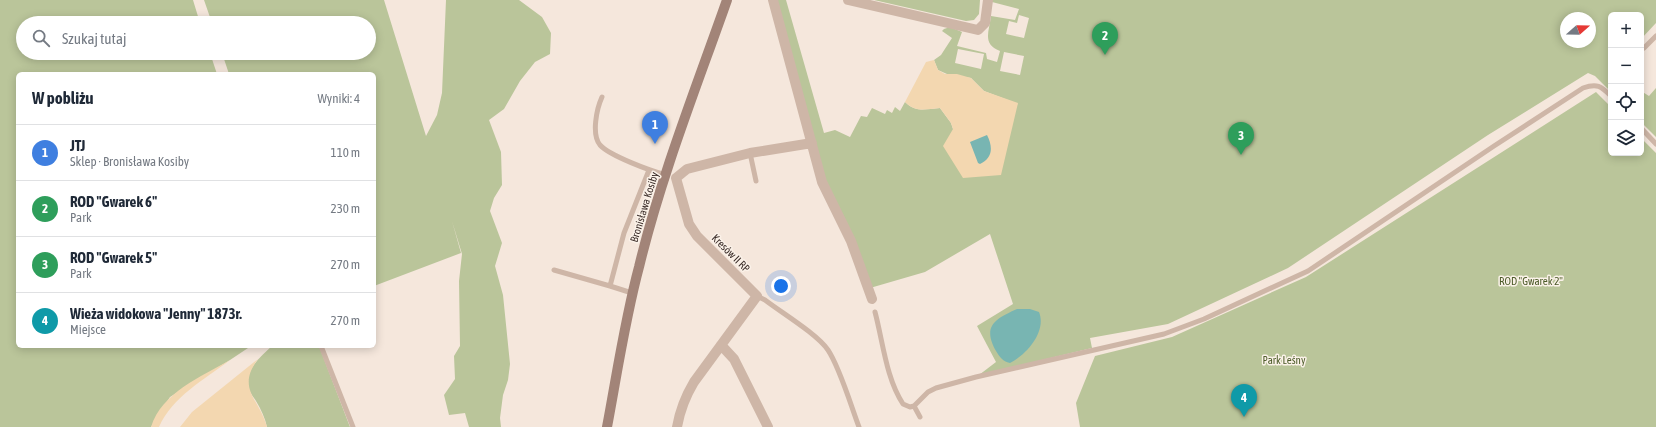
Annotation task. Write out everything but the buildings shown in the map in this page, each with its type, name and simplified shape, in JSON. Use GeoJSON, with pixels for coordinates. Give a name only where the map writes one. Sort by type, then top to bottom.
{"type":"FeatureCollection","features":[{"type":"Feature","properties":{"kind":"street","name":"Bronisława Kosiby"},"geometry":{"type":"LineString","coordinates":[[608,427],[632,293],[648,231],[727,0]]}},
{"type":"Feature","properties":{"kind":"street"},"geometry":{"type":"LineString","coordinates":[[773,0],[822,182],[851,241],[872,299]]}},
{"type":"Feature","properties":{"kind":"street"},"geometry":{"type":"LineString","coordinates":[[848,0],[978,30],[985,23],[988,0]]}},
{"type":"Feature","properties":{"kind":"street","name":"Bronisława Kosiby"},"geometry":{"type":"LineString","coordinates":[[676,178],[687,169],[750,153],[812,143]]}},
{"type":"Feature","properties":{"kind":"street"},"geometry":{"type":"LineString","coordinates":[[666,175],[676,178]]}},
{"type":"Feature","properties":{"kind":"street","name":"Kresów II RP"},"geometry":{"type":"LineString","coordinates":[[676,178],[690,224],[697,236],[757,296]]}},
{"type":"Feature","properties":{"kind":"street"},"geometry":{"type":"LineString","coordinates":[[677,427],[680,410],[686,395],[708,362],[757,296]]}},
{"type":"Feature","properties":{"kind":"street"},"geometry":{"type":"LineString","coordinates":[[722,345],[734,360],[768,427]]}},
{"type":"Feature","properties":{"kind":"lane"},"geometry":{"type":"LineString","coordinates":[[1644,48],[1656,36]]}},
{"type":"Feature","properties":{"kind":"lane"},"geometry":{"type":"LineString","coordinates":[[875,312],[886,360],[896,390],[903,404],[910,407],[914,406],[928,392],[936,388],[976,377],[1164,334],[1204,319],[1308,271],[1583,88],[1593,84],[1603,88],[1608,93]]}},
{"type":"Feature","properties":{"kind":"lane"},"geometry":{"type":"LineString","coordinates":[[602,97],[598,106],[596,119],[596,130],[600,144],[608,151],[649,170],[666,175]]}},
{"type":"Feature","properties":{"kind":"lane"},"geometry":{"type":"LineString","coordinates":[[1644,131],[1656,144]]}},
{"type":"Feature","properties":{"kind":"lane"},"geometry":{"type":"LineString","coordinates":[[750,153],[756,182]]}},
{"type":"Feature","properties":{"kind":"lane"},"geometry":{"type":"LineString","coordinates":[[610,286],[624,233],[649,170]]}},
{"type":"Feature","properties":{"kind":"lane"},"geometry":{"type":"LineString","coordinates":[[554,270],[632,293]]}},
{"type":"Feature","properties":{"kind":"lane"},"geometry":{"type":"LineString","coordinates":[[757,296],[765,300],[815,338],[828,350],[859,427]]}},
{"type":"Feature","properties":{"kind":"lane"},"geometry":{"type":"LineString","coordinates":[[322,348],[353,427]]}},
{"type":"Feature","properties":{"kind":"lane"},"geometry":{"type":"LineString","coordinates":[[914,406],[920,418]]}},
{"type":"Feature","properties":{"kind":"green space"},"geometry":{"type":"Polygon","coordinates":[[[0,0],[193,0],[198,16],[16,16],[16,60],[212,60],[216,72],[16,72],[16,348],[248,348],[170,397],[151,427],[0,427],[0,0]]]}},
{"type":"Feature","properties":{"kind":"green space"},"geometry":{"type":"Polygon","coordinates":[[[204,0],[384,0],[426,136],[437,115],[442,93],[446,0],[519,0],[542,17],[551,33],[550,54],[535,62],[520,81],[504,109],[489,120],[501,152],[502,185],[494,198],[490,211],[502,243],[495,266],[503,295],[510,364],[508,380],[503,395],[500,418],[501,427],[469,427],[465,413],[449,415],[444,395],[455,379],[454,356],[460,346],[459,281],[462,254],[452,221],[461,253],[376,285],[376,72],[228,72],[224,60],[376,60],[376,16],[210,16],[204,0]]]}},
{"type":"Feature","properties":{"kind":"green space"},"geometry":{"type":"Polygon","coordinates":[[[776,0],[786,0],[824,133],[835,130],[850,137],[861,116],[867,117],[872,108],[885,114],[887,110],[892,113],[895,107],[900,111],[905,102],[917,109],[940,108],[951,123],[953,129],[1018,104],[984,91],[971,78],[947,74],[938,70],[934,60],[941,55],[952,38],[942,31],[950,27],[962,32],[957,46],[986,53],[987,59],[997,62],[1000,51],[991,45],[988,37],[991,16],[1015,20],[1019,9],[992,2],[992,0],[1656,0],[1656,23],[1644,36],[1644,12],[1608,12],[1608,89],[1595,76],[1588,73],[1488,135],[1288,268],[1168,324],[1090,338],[1092,348],[979,375],[996,362],[977,326],[1013,304],[990,234],[925,272],[870,288],[824,181],[776,0]],[[1019,15],[1017,23],[1009,21],[1006,34],[1024,38],[1029,18],[1019,15]],[[958,49],[955,63],[981,69],[984,54],[958,49]],[[1004,52],[1000,71],[1020,75],[1024,56],[1004,52]]]}},
{"type":"Feature","properties":{"kind":"green space"},"geometry":{"type":"Polygon","coordinates":[[[874,0],[980,0],[979,14],[974,20],[966,21],[874,0]]]}},
{"type":"Feature","properties":{"kind":"green space"},"geometry":{"type":"Polygon","coordinates":[[[1656,88],[1656,137],[1644,125],[1644,93],[1649,96],[1656,88]]]}},
{"type":"Feature","properties":{"kind":"green space","name":"ROD \"Gwarek 2\""},"geometry":{"type":"Polygon","coordinates":[[[1596,92],[1608,104],[1608,156],[1644,156],[1644,141],[1656,153],[1656,427],[1080,427],[1076,403],[1095,356],[1172,337],[1306,277],[1596,92]]]}},
{"type":"Feature","properties":{"kind":"green space"},"geometry":{"type":"Polygon","coordinates":[[[270,348],[320,348],[350,427],[267,427],[261,410],[249,390],[248,383],[250,371],[262,355],[270,348]]]}},
{"type":"Feature","properties":{"kind":"sand"},"geometry":{"type":"Polygon","coordinates":[[[934,60],[938,70],[945,74],[957,74],[971,78],[984,91],[1018,103],[1001,175],[963,178],[943,146],[953,129],[951,123],[940,108],[917,109],[905,102],[926,62],[934,60]]]}},
{"type":"Feature","properties":{"kind":"sand"},"geometry":{"type":"Polygon","coordinates":[[[258,359],[249,378],[249,386],[267,427],[180,427],[192,412],[258,359]]]}},
{"type":"Feature","properties":{"kind":"sand"},"geometry":{"type":"Polygon","coordinates":[[[230,360],[181,397],[172,406],[159,427],[151,427],[156,415],[173,395],[195,379],[230,360]]]}},
{"type":"Feature","properties":{"kind":"water"},"geometry":{"type":"Polygon","coordinates":[[[987,135],[991,152],[987,159],[980,164],[978,163],[970,142],[987,135]]]}},
{"type":"Feature","properties":{"kind":"water"},"geometry":{"type":"Polygon","coordinates":[[[1017,309],[1030,309],[1039,312],[1041,320],[1038,335],[1034,342],[1028,349],[1010,363],[1000,357],[990,335],[993,324],[997,320],[1017,309]]]}},
{"type":"Feature","properties":{"kind":"place","name":"ROD \"Gwarek 6\""},"geometry":{"type":"Point","coordinates":[1105,55]}},
{"type":"Feature","properties":{"kind":"place","name":"JTJ"},"geometry":{"type":"Point","coordinates":[655,144]}},
{"type":"Feature","properties":{"kind":"place","name":"ROD \"Gwarek 5\""},"geometry":{"type":"Point","coordinates":[1241,155]}},
{"type":"Feature","properties":{"kind":"place","name":"Wieża widokowa \"Jenny\" 1873r."},"geometry":{"type":"Point","coordinates":[1244,417]}},
{"type":"Feature","properties":{"kind":"park label","name":"Park Leśny"},"geometry":{"type":"Point","coordinates":[1284,360]}}]}
